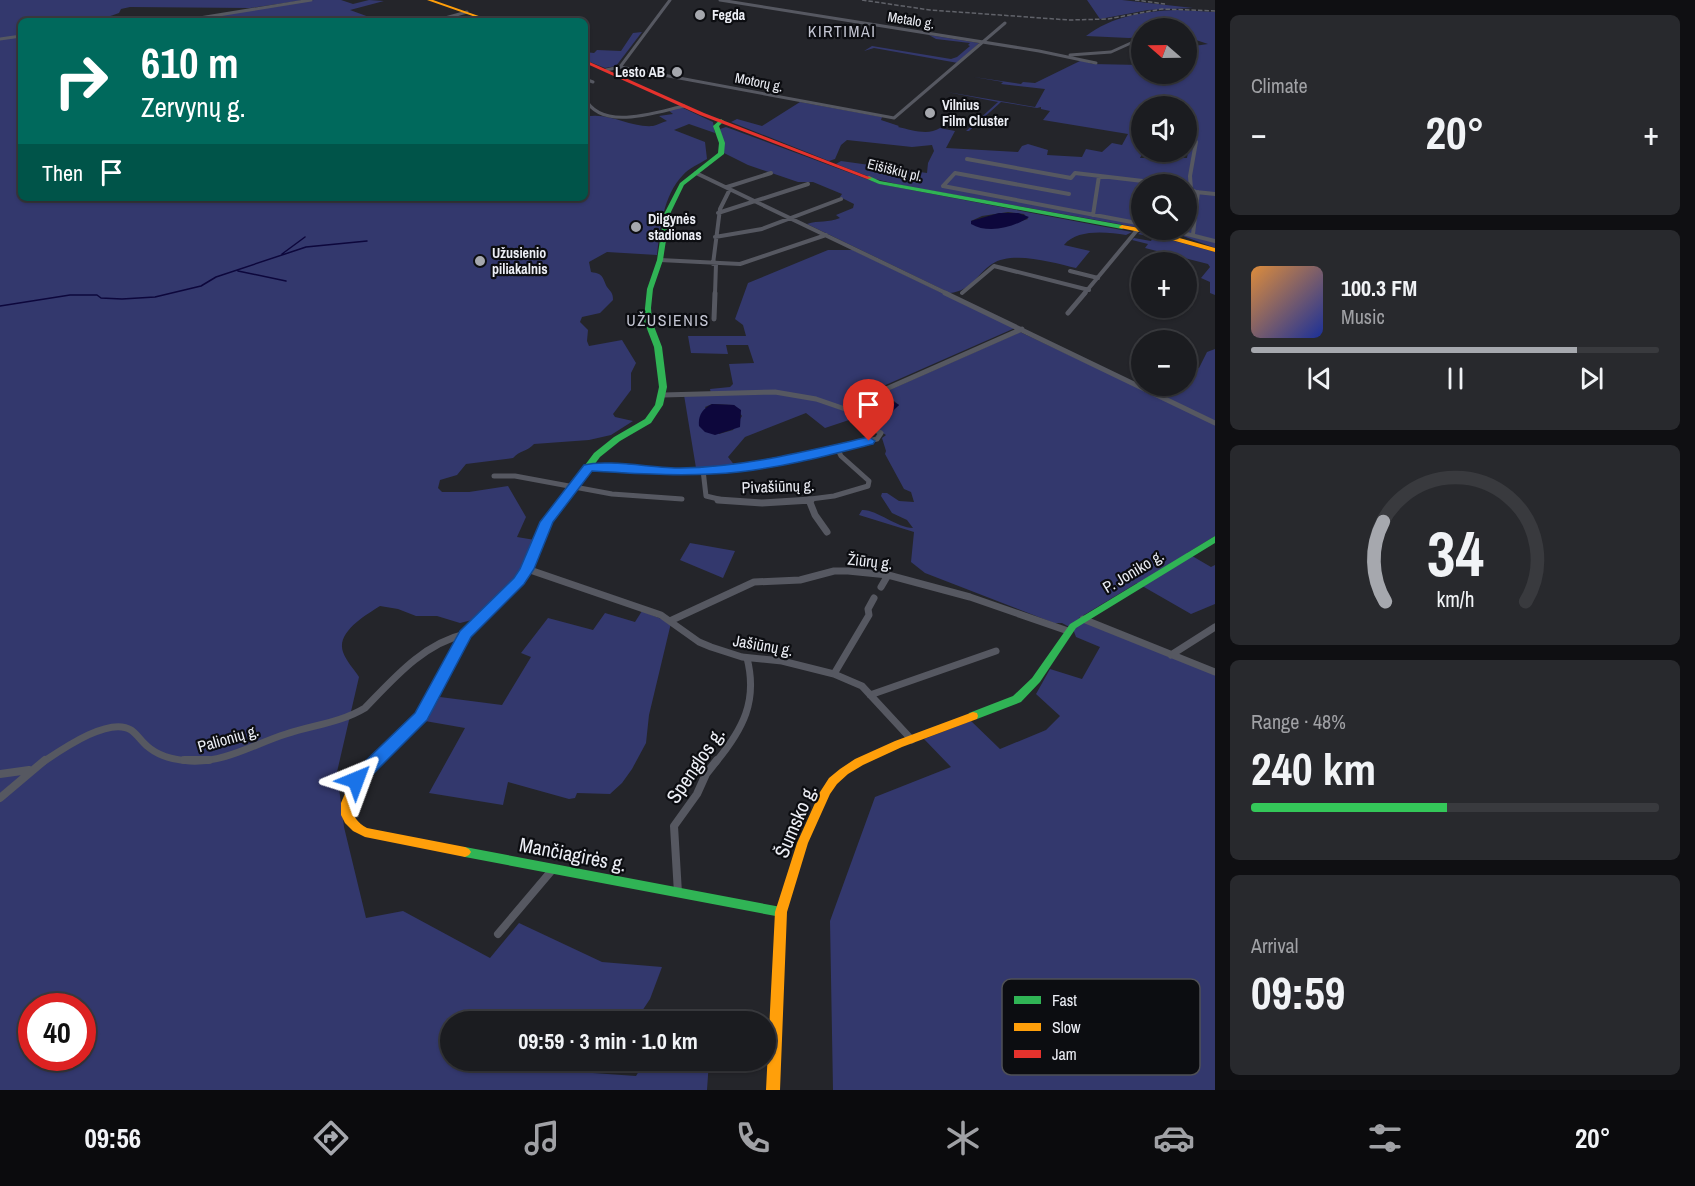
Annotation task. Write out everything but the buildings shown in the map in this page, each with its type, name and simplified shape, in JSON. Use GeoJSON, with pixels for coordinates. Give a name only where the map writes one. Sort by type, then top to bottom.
{"type":"FeatureCollection","features":[{"type":"Feature","properties":{"kind":"street"},"geometry":{"type":"LineString","coordinates":[[200,18],[311,0]]}},
{"type":"Feature","properties":{"kind":"street"},"geometry":{"type":"LineString","coordinates":[[429,0],[483,18]]}},
{"type":"Feature","properties":{"kind":"street"},"geometry":{"type":"LineString","coordinates":[[606,70],[620,67],[670,0]]}},
{"type":"Feature","properties":{"kind":"street","name":"Metalo g."},"geometry":{"type":"LineString","coordinates":[[720,0],[1063,55]]}},
{"type":"Feature","properties":{"kind":"street"},"geometry":{"type":"LineString","coordinates":[[445,18],[467,12]]}},
{"type":"Feature","properties":{"kind":"street"},"geometry":{"type":"LineString","coordinates":[[984,42],[1005,23]]}},
{"type":"Feature","properties":{"kind":"street"},"geometry":{"type":"LineString","coordinates":[[0,39],[18,36]]}},
{"type":"Feature","properties":{"kind":"street","name":"Motorų g."},"geometry":{"type":"LineString","coordinates":[[620,67],[894,118],[984,42]]}},
{"type":"Feature","properties":{"kind":"street"},"geometry":{"type":"LineString","coordinates":[[1063,55],[1110,54],[1126,48],[1131,43]]}},
{"type":"Feature","properties":{"kind":"street"},"geometry":{"type":"LineString","coordinates":[[1063,55],[1096,63]]}},
{"type":"Feature","properties":{"kind":"street","name":"Eišiškių pl."},"geometry":{"type":"LineString","coordinates":[[588,62],[684,106],[887,184],[1131,225]]}},
{"type":"Feature","properties":{"kind":"street"},"geometry":{"type":"LineString","coordinates":[[588,80],[593,82]]}},
{"type":"Feature","properties":{"kind":"street"},"geometry":{"type":"LineString","coordinates":[[588,106],[598,113],[616,118],[684,106]]}},
{"type":"Feature","properties":{"kind":"street"},"geometry":{"type":"LineString","coordinates":[[465,634],[509,594],[527,569],[547,522],[588,468],[605,448],[651,418],[663,395],[658,347],[648,321],[650,289],[660,260],[669,207],[679,188],[696,173],[716,161],[722,152],[717,126],[721,121]]}},
{"type":"Feature","properties":{"kind":"street"},"geometry":{"type":"LineString","coordinates":[[967,159],[1071,178],[1075,173],[1131,181]]}},
{"type":"Feature","properties":{"kind":"street"},"geometry":{"type":"LineString","coordinates":[[696,173],[1215,423]]}},
{"type":"Feature","properties":{"kind":"street"},"geometry":{"type":"LineString","coordinates":[[714,319],[714,264],[717,251],[715,237],[718,213],[728,188],[771,173]]}},
{"type":"Feature","properties":{"kind":"street"},"geometry":{"type":"LineString","coordinates":[[1069,194],[955,173],[943,186],[1093,214],[1131,225]]}},
{"type":"Feature","properties":{"kind":"street"},"geometry":{"type":"LineString","coordinates":[[1093,214],[1099,176]]}},
{"type":"Feature","properties":{"kind":"street"},"geometry":{"type":"LineString","coordinates":[[718,213],[808,184]]}},
{"type":"Feature","properties":{"kind":"street"},"geometry":{"type":"LineString","coordinates":[[1197,199],[1198,192],[1215,194]]}},
{"type":"Feature","properties":{"kind":"street"},"geometry":{"type":"LineString","coordinates":[[715,237],[730,237],[772,225],[841,198]]}},
{"type":"Feature","properties":{"kind":"street"},"geometry":{"type":"LineString","coordinates":[[660,260],[714,264],[747,262],[826,235]]}},
{"type":"Feature","properties":{"kind":"street"},"geometry":{"type":"LineString","coordinates":[[1197,236],[1215,241]]}},
{"type":"Feature","properties":{"kind":"street"},"geometry":{"type":"LineString","coordinates":[[1068,313],[1131,238]]}},
{"type":"Feature","properties":{"kind":"street","name":"Eišiškių pl."},"geometry":{"type":"LineString","coordinates":[[1182,240],[1215,250]]}},
{"type":"Feature","properties":{"kind":"street"},"geometry":{"type":"LineString","coordinates":[[962,294],[994,266],[1089,290]]}},
{"type":"Feature","properties":{"kind":"street"},"geometry":{"type":"LineString","coordinates":[[1070,271],[1098,278]]}},
{"type":"Feature","properties":{"kind":"street"},"geometry":{"type":"LineString","coordinates":[[849,412],[852,403],[1022,329]]}},
{"type":"Feature","properties":{"kind":"street"},"geometry":{"type":"LineString","coordinates":[[588,468],[657,471],[752,466],[869,441],[881,435],[879,431],[855,420],[849,412],[816,399],[775,392],[663,395]]}},
{"type":"Feature","properties":{"kind":"street","name":"Pivašiūnų g."},"geometry":{"type":"LineString","coordinates":[[703,470],[706,496],[742,503],[809,500],[866,488],[870,484],[841,456],[837,448]]}},
{"type":"Feature","properties":{"kind":"street"},"geometry":{"type":"LineString","coordinates":[[494,476],[515,476],[618,495],[682,499]]}},
{"type":"Feature","properties":{"kind":"street"},"geometry":{"type":"LineString","coordinates":[[809,500],[815,515],[827,532]]}},
{"type":"Feature","properties":{"kind":"street","name":"P. Joniko g."},"geometry":{"type":"LineString","coordinates":[[1068,631],[1083,619],[1215,539]]}},
{"type":"Feature","properties":{"kind":"street","name":"Jašiūnų g."},"geometry":{"type":"LineString","coordinates":[[527,569],[672,620],[699,642],[747,658],[782,661],[852,680],[870,695],[912,740]]}},
{"type":"Feature","properties":{"kind":"street","name":"Žiūrų g."},"geometry":{"type":"LineString","coordinates":[[672,620],[754,582],[800,580],[843,571],[888,575],[999,605],[1068,631]]}},
{"type":"Feature","properties":{"kind":"street"},"geometry":{"type":"LineString","coordinates":[[881,587],[888,575]]}},
{"type":"Feature","properties":{"kind":"street"},"geometry":{"type":"LineString","coordinates":[[834,674],[869,615],[868,609],[874,598]]}},
{"type":"Feature","properties":{"kind":"street"},"geometry":{"type":"LineString","coordinates":[[1083,619],[1215,672]]}},
{"type":"Feature","properties":{"kind":"street"},"geometry":{"type":"LineString","coordinates":[[1171,654],[1215,627]]}},
{"type":"Feature","properties":{"kind":"street","name":"Šumsko g."},"geometry":{"type":"LineString","coordinates":[[772,1011],[781,912],[787,889],[827,787],[842,772],[857,762],[1017,699],[1036,680],[1068,631]]}},
{"type":"Feature","properties":{"kind":"street","name":"Palionių g."},"geometry":{"type":"LineString","coordinates":[[0,798],[29,770],[99,730],[113,726],[129,729],[149,747],[165,756],[194,761],[236,753],[288,733],[356,715],[429,649],[452,637],[465,634]]}},
{"type":"Feature","properties":{"kind":"street","name":"Mančiagirės g."},"geometry":{"type":"LineString","coordinates":[[465,634],[421,716],[363,773],[352,788],[346,813],[351,825],[358,831],[781,912]]}},
{"type":"Feature","properties":{"kind":"street"},"geometry":{"type":"LineString","coordinates":[[870,695],[996,651]]}},
{"type":"Feature","properties":{"kind":"street","name":"Spenglos g."},"geometry":{"type":"LineString","coordinates":[[678,893],[674,826],[697,794],[706,774],[733,741],[748,711],[751,688],[747,658]]}},
{"type":"Feature","properties":{"kind":"street"},"geometry":{"type":"LineString","coordinates":[[0,774],[29,770]]}},
{"type":"Feature","properties":{"kind":"street"},"geometry":{"type":"LineString","coordinates":[[498,934],[553,869]]}},
{"type":"Feature","properties":{"kind":"street","name":"Šumsko g."},"geometry":{"type":"LineString","coordinates":[[771,1071],[772,1090]]}},
{"type":"Feature","properties":{"kind":"shaded area"},"geometry":{"type":"Polygon","coordinates":[[[0,0],[305,0],[250,8],[130,7],[101,18],[18,18],[18,201],[588,201],[588,117],[602,116],[636,125],[653,126],[667,121],[659,116],[673,114],[668,110],[681,107],[713,122],[715,133],[689,124],[674,130],[705,142],[707,159],[691,168],[676,183],[664,213],[657,255],[607,252],[589,262],[591,272],[602,276],[613,300],[600,313],[582,317],[580,322],[588,330],[589,346],[622,340],[636,363],[631,373],[631,390],[613,414],[615,417],[633,421],[611,435],[589,440],[534,444],[513,458],[466,464],[457,475],[440,480],[438,488],[442,492],[469,492],[508,486],[526,517],[517,537],[535,540],[523,571],[506,591],[472,620],[460,623],[437,616],[416,616],[398,609],[380,606],[360,619],[348,631],[342,645],[343,652],[359,677],[337,772],[344,827],[366,918],[403,911],[490,958],[519,923],[602,962],[662,967],[650,999],[642,1011],[440,1011],[440,1071],[594,1071],[593,1073],[636,1076],[639,1071],[708,1071],[707,1090],[0,1090],[0,0]]]}},
{"type":"Feature","properties":{"kind":"shaded area"},"geometry":{"type":"Polygon","coordinates":[[[314,0],[341,0],[353,4],[369,0],[384,1],[350,10],[372,18],[202,18],[314,0]]]}},
{"type":"Feature","properties":{"kind":"shaded area"},"geometry":{"type":"Polygon","coordinates":[[[1087,0],[1122,0],[1193,8],[1148,10],[1100,19],[1087,0]]]}},
{"type":"Feature","properties":{"kind":"shaded area"},"geometry":{"type":"Polygon","coordinates":[[[1177,10],[1215,12],[1215,248],[1194,240],[1197,240],[1197,174],[1131,174],[1131,226],[905,186],[875,179],[836,164],[841,161],[927,173],[928,163],[934,151],[932,145],[912,147],[847,140],[841,145],[835,159],[829,161],[731,122],[737,119],[762,126],[800,102],[882,117],[881,120],[914,131],[930,132],[940,128],[955,131],[946,148],[1018,152],[1022,146],[1028,144],[1048,150],[1047,155],[1082,157],[1086,149],[1102,152],[1112,143],[1122,145],[1128,134],[1043,120],[1050,111],[1041,109],[1041,107],[1037,108],[1001,102],[969,131],[966,131],[998,102],[947,92],[1035,107],[1045,89],[1001,84],[1003,82],[974,77],[1021,84],[1023,82],[1035,83],[1082,60],[1092,64],[1131,65],[1131,84],[1197,84],[1197,46],[1208,44],[1197,40],[1197,18],[1131,18],[1131,38],[1086,36],[1118,19],[1141,13],[1177,10]]]}},
{"type":"Feature","properties":{"kind":"shaded area"},"geometry":{"type":"Polygon","coordinates":[[[642,32],[616,66],[605,68],[588,61],[588,52],[594,53],[597,50],[621,51],[633,33],[642,32]]]}},
{"type":"Feature","properties":{"kind":"shaded area"},"geometry":{"type":"Polygon","coordinates":[[[929,35],[979,43],[958,63],[874,48],[864,51],[872,46],[951,59],[970,46],[968,45],[970,43],[936,39],[929,35]]]}},
{"type":"Feature","properties":{"kind":"shaded area"},"geometry":{"type":"Polygon","coordinates":[[[726,127],[880,184],[1131,232],[1126,235],[1092,233],[1076,236],[1064,245],[1090,251],[1076,268],[1034,259],[1000,260],[963,289],[950,293],[807,224],[840,218],[836,215],[853,208],[854,204],[840,197],[842,194],[813,182],[798,182],[748,165],[724,153],[720,129],[726,127]],[[1008,212],[982,216],[971,221],[999,228],[1028,219],[1024,214],[1008,212]]]}},
{"type":"Feature","properties":{"kind":"shaded area"},"geometry":{"type":"Polygon","coordinates":[[[999,213],[1018,213],[1029,217],[1016,224],[993,229],[971,224],[971,221],[999,213]]]}},
{"type":"Feature","properties":{"kind":"shaded area"},"geometry":{"type":"Polygon","coordinates":[[[1132,240],[1171,240],[1215,252],[1215,295],[1210,293],[1210,282],[1201,278],[1210,267],[1208,264],[1197,261],[1197,252],[1161,252],[1145,248],[1148,244],[1132,240]]]}},
{"type":"Feature","properties":{"kind":"shaded area"},"geometry":{"type":"Polygon","coordinates":[[[828,250],[853,250],[1015,328],[847,402],[845,409],[852,419],[825,428],[806,413],[745,437],[728,457],[736,467],[696,468],[684,395],[711,394],[710,389],[730,387],[733,384],[729,364],[754,363],[748,345],[726,345],[728,354],[691,353],[688,336],[746,336],[743,325],[735,319],[748,283],[828,250]],[[712,404],[705,407],[719,434],[733,430],[742,416],[734,405],[712,404]]]}},
{"type":"Feature","properties":{"kind":"shaded area"},"geometry":{"type":"Polygon","coordinates":[[[1020,332],[1131,384],[1131,396],[1197,396],[1197,368],[1207,352],[1215,349],[1215,536],[1187,553],[1211,567],[1215,565],[1215,604],[1191,614],[1137,583],[1079,618],[1215,674],[1215,1090],[833,1090],[830,921],[875,797],[951,767],[924,739],[971,721],[1000,749],[1046,730],[1060,716],[1036,694],[1050,669],[1082,679],[1100,647],[1076,637],[1073,629],[1062,623],[1054,623],[925,573],[911,562],[914,532],[859,515],[862,510],[868,510],[900,525],[913,528],[907,520],[892,513],[881,496],[882,493],[887,493],[899,501],[914,502],[911,492],[904,489],[885,454],[882,438],[886,435],[851,413],[851,407],[1020,332]],[[876,396],[860,412],[883,420],[899,405],[894,401],[876,396]]]}},
{"type":"Feature","properties":{"kind":"shaded area"},"geometry":{"type":"Polygon","coordinates":[[[876,396],[883,396],[899,405],[883,420],[860,411],[876,396]]]}},
{"type":"Feature","properties":{"kind":"shaded area"},"geometry":{"type":"Polygon","coordinates":[[[712,404],[734,405],[741,410],[740,427],[715,435],[705,432],[699,426],[699,419],[701,413],[712,404]]]}},
{"type":"Feature","properties":{"kind":"shaded area"},"geometry":{"type":"Polygon","coordinates":[[[690,543],[735,551],[723,578],[680,560],[690,543]]]}},
{"type":"Feature","properties":{"kind":"shaded area"},"geometry":{"type":"Polygon","coordinates":[[[642,611],[671,623],[649,715],[646,743],[632,769],[610,794],[577,793],[575,798],[569,799],[508,782],[503,805],[429,793],[465,728],[425,721],[440,697],[502,705],[531,657],[521,653],[548,618],[593,630],[605,613],[635,622],[642,611]]]}},
{"type":"Feature","properties":{"kind":"waterway"},"geometry":{"type":"LineString","coordinates":[[282,254],[305,237]]}},
{"type":"Feature","properties":{"kind":"waterway"},"geometry":{"type":"LineString","coordinates":[[0,306],[70,295],[97,295],[101,298],[122,299],[155,297],[201,286],[216,277],[306,247],[367,241]]}},
{"type":"Feature","properties":{"kind":"waterway"},"geometry":{"type":"LineString","coordinates":[[238,271],[286,281]]}},
{"type":"Feature","properties":{"kind":"railway"},"geometry":{"type":"LineString","coordinates":[[862,0],[930,10],[1069,20],[1108,19],[1162,9],[1215,11]]}},
{"type":"Feature","properties":{"kind":"railway"},"geometry":{"type":"LineString","coordinates":[[1135,0],[1165,4]]}},
{"type":"Feature","properties":{"kind":"traffic: fast"},"geometry":{"type":"LineString","coordinates":[[556,510],[597,455],[617,439],[648,421],[659,405],[663,387],[658,347],[648,321],[650,289],[660,260],[667,214],[682,184],[721,154],[722,143],[716,126],[721,121]]}},
{"type":"Feature","properties":{"kind":"traffic: fast"},"geometry":{"type":"LineString","coordinates":[[869,178],[879,182],[1122,227]]}},
{"type":"Feature","properties":{"kind":"traffic: fast"},"geometry":{"type":"LineString","coordinates":[[973,716],[1017,699],[1036,680],[1073,626],[1215,539]]}},
{"type":"Feature","properties":{"kind":"traffic: fast"},"geometry":{"type":"LineString","coordinates":[[465,852],[781,912]]}},
{"type":"Feature","properties":{"kind":"traffic: slow"},"geometry":{"type":"LineString","coordinates":[[429,0],[482,18]]}},
{"type":"Feature","properties":{"kind":"traffic: slow"},"geometry":{"type":"LineString","coordinates":[[1122,227],[1151,232],[1215,250]]}},
{"type":"Feature","properties":{"kind":"traffic: slow"},"geometry":{"type":"LineString","coordinates":[[465,852],[369,834],[357,828],[349,820],[346,810],[347,803],[355,784],[363,773],[422,715],[465,634],[519,580],[556,510]]}},
{"type":"Feature","properties":{"kind":"traffic: slow"},"geometry":{"type":"LineString","coordinates":[[773,1090],[781,912],[802,843],[825,792],[833,781],[859,762],[973,716]]}},
{"type":"Feature","properties":{"kind":"traffic: jam"},"geometry":{"type":"LineString","coordinates":[[588,62],[702,114],[869,178]]}},
{"type":"Feature","properties":{"kind":"place","name":"Fegda"},"geometry":{"type":"Point","coordinates":[700,15]}},
{"type":"Feature","properties":{"kind":"place","name":"Lesto AB"},"geometry":{"type":"Point","coordinates":[677,72]}},
{"type":"Feature","properties":{"kind":"place","name":"Vilnius Film Cluster"},"geometry":{"type":"Point","coordinates":[930,113]}},
{"type":"Feature","properties":{"kind":"place","name":"Dilgynės stadionas"},"geometry":{"type":"Point","coordinates":[636,227]}},
{"type":"Feature","properties":{"kind":"place","name":"Užusienio piliakalnis"},"geometry":{"type":"Point","coordinates":[480,261]}},
{"type":"Feature","properties":{"kind":"district","name":"KIRTIMAI"},"geometry":{"type":"Point","coordinates":[842,31]}},
{"type":"Feature","properties":{"kind":"district","name":"UŽUSIENIS"},"geometry":{"type":"Point","coordinates":[668,320]}},
{"type":"Feature","properties":{"kind":"route"},"geometry":{"type":"LineString","coordinates":[[356,780],[421,716],[465,634],[509,594],[519,581],[527,569],[547,522],[588,468],[680,471],[737,468],[764,465],[869,441]]}}]}
